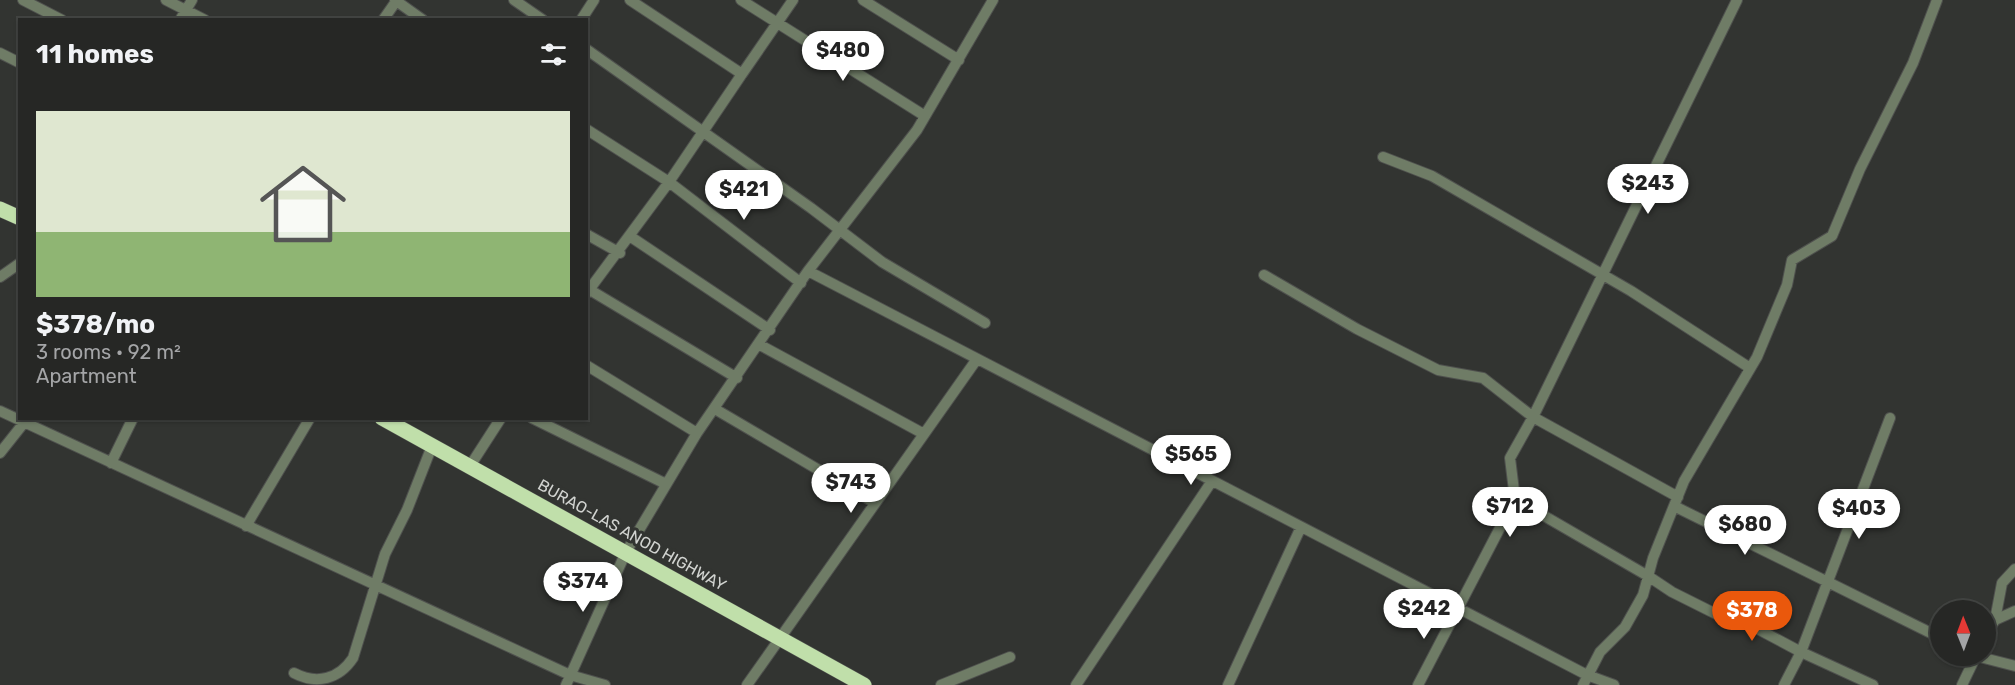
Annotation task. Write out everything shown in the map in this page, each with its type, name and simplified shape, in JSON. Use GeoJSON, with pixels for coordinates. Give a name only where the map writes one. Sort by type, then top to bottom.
{"type":"FeatureCollection","features":[{"type":"Feature","properties":{"kind":"highway"},"geometry":{"type":"LineString","coordinates":[[0,209],[18,217]]}},
{"type":"Feature","properties":{"kind":"highway","name":"BURAO-LAS ANOD HIGHWAY"},"geometry":{"type":"LineString","coordinates":[[386,420],[864,685]]}},
{"type":"Feature","properties":{"kind":"street"},"geometry":{"type":"LineString","coordinates":[[23,0],[58,18]]}},
{"type":"Feature","properties":{"kind":"street"},"geometry":{"type":"LineString","coordinates":[[166,0],[189,5],[204,18]]}},
{"type":"Feature","properties":{"kind":"street"},"geometry":{"type":"LineString","coordinates":[[384,18],[396,0],[420,18]]}},
{"type":"Feature","properties":{"kind":"street"},"geometry":{"type":"LineString","coordinates":[[514,0],[540,18]]}},
{"type":"Feature","properties":{"kind":"street"},"geometry":{"type":"LineString","coordinates":[[582,18],[594,0]]}},
{"type":"Feature","properties":{"kind":"street"},"geometry":{"type":"LineString","coordinates":[[630,0],[741,74]]}},
{"type":"Feature","properties":{"kind":"street"},"geometry":{"type":"LineString","coordinates":[[741,0],[925,116]]}},
{"type":"Feature","properties":{"kind":"street"},"geometry":{"type":"LineString","coordinates":[[737,378],[588,292],[620,253],[793,0]]}},
{"type":"Feature","properties":{"kind":"street"},"geometry":{"type":"LineString","coordinates":[[864,0],[958,60]]}},
{"type":"Feature","properties":{"kind":"street"},"geometry":{"type":"LineString","coordinates":[[568,680],[626,552],[697,433],[760,345],[808,272],[925,116],[993,0]]}},
{"type":"Feature","properties":{"kind":"street"},"geometry":{"type":"LineString","coordinates":[[1418,685],[1456,608],[1515,499],[1510,458],[1533,417],[1737,0]]}},
{"type":"Feature","properties":{"kind":"street"},"geometry":{"type":"LineString","coordinates":[[1585,680],[1600,652],[1625,627],[1643,595],[1676,501],[1713,427],[1750,368],[1787,285],[1792,261],[1832,236],[1860,169],[1913,63],[1937,0]]}},
{"type":"Feature","properties":{"kind":"street"},"geometry":{"type":"LineString","coordinates":[[181,18],[189,5]]}},
{"type":"Feature","properties":{"kind":"street"},"geometry":{"type":"LineString","coordinates":[[588,50],[882,262],[985,323]]}},
{"type":"Feature","properties":{"kind":"street"},"geometry":{"type":"LineString","coordinates":[[0,53],[18,62]]}},
{"type":"Feature","properties":{"kind":"street"},"geometry":{"type":"LineString","coordinates":[[588,130],[669,182],[801,283]]}},
{"type":"Feature","properties":{"kind":"street"},"geometry":{"type":"LineString","coordinates":[[1383,157],[1432,176],[1694,330],[1750,368]]}},
{"type":"Feature","properties":{"kind":"street"},"geometry":{"type":"LineString","coordinates":[[588,235],[620,253]]}},
{"type":"Feature","properties":{"kind":"street"},"geometry":{"type":"LineString","coordinates":[[631,237],[770,330]]}},
{"type":"Feature","properties":{"kind":"street"},"geometry":{"type":"LineString","coordinates":[[0,277],[18,264]]}},
{"type":"Feature","properties":{"kind":"street"},"geometry":{"type":"LineString","coordinates":[[808,272],[1456,608],[1585,680],[1614,685]]}},
{"type":"Feature","properties":{"kind":"street"},"geometry":{"type":"LineString","coordinates":[[1264,275],[1358,329],[1438,370],[1483,378],[1533,417],[1676,501],[1930,632]]}},
{"type":"Feature","properties":{"kind":"street"},"geometry":{"type":"LineString","coordinates":[[760,345],[924,434]]}},
{"type":"Feature","properties":{"kind":"street"},"geometry":{"type":"LineString","coordinates":[[747,685],[977,359]]}},
{"type":"Feature","properties":{"kind":"street"},"geometry":{"type":"LineString","coordinates":[[588,366],[697,433]]}},
{"type":"Feature","properties":{"kind":"street"},"geometry":{"type":"LineString","coordinates":[[715,409],[875,503]]}},
{"type":"Feature","properties":{"kind":"street"},"geometry":{"type":"LineString","coordinates":[[0,411],[18,417]]}},
{"type":"Feature","properties":{"kind":"street"},"geometry":{"type":"LineString","coordinates":[[1784,685],[1801,652],[1890,418]]}},
{"type":"Feature","properties":{"kind":"street"},"geometry":{"type":"LineString","coordinates":[[0,453],[25,420],[111,463],[375,585],[568,680],[605,685]]}},
{"type":"Feature","properties":{"kind":"street"},"geometry":{"type":"LineString","coordinates":[[111,463],[132,420]]}},
{"type":"Feature","properties":{"kind":"street"},"geometry":{"type":"LineString","coordinates":[[246,525],[309,420]]}},
{"type":"Feature","properties":{"kind":"street"},"geometry":{"type":"LineString","coordinates":[[470,466],[500,420]]}},
{"type":"Feature","properties":{"kind":"street"},"geometry":{"type":"LineString","coordinates":[[536,420],[666,484]]}},
{"type":"Feature","properties":{"kind":"street"},"geometry":{"type":"LineString","coordinates":[[294,674],[316,682],[328,681],[343,673],[360,641],[385,554],[432,446]]}},
{"type":"Feature","properties":{"kind":"street"},"geometry":{"type":"LineString","coordinates":[[1076,685],[1212,481]]}},
{"type":"Feature","properties":{"kind":"street"},"geometry":{"type":"LineString","coordinates":[[1515,499],[1672,592],[1716,614],[1739,619],[1801,652],[1873,685]]}},
{"type":"Feature","properties":{"kind":"street"},"geometry":{"type":"LineString","coordinates":[[1228,685],[1301,527]]}},
{"type":"Feature","properties":{"kind":"street"},"geometry":{"type":"LineString","coordinates":[[1996,615],[2002,583],[2015,569]]}},
{"type":"Feature","properties":{"kind":"street"},"geometry":{"type":"LineString","coordinates":[[1996,620],[2015,611]]}},
{"type":"Feature","properties":{"kind":"street"},"geometry":{"type":"LineString","coordinates":[[941,685],[1010,657]]}},
{"type":"Feature","properties":{"kind":"street"},"geometry":{"type":"LineString","coordinates":[[1996,661],[2015,666]]}},
{"type":"Feature","properties":{"kind":"street"},"geometry":{"type":"LineString","coordinates":[[1962,685],[1971,666]]}}]}
